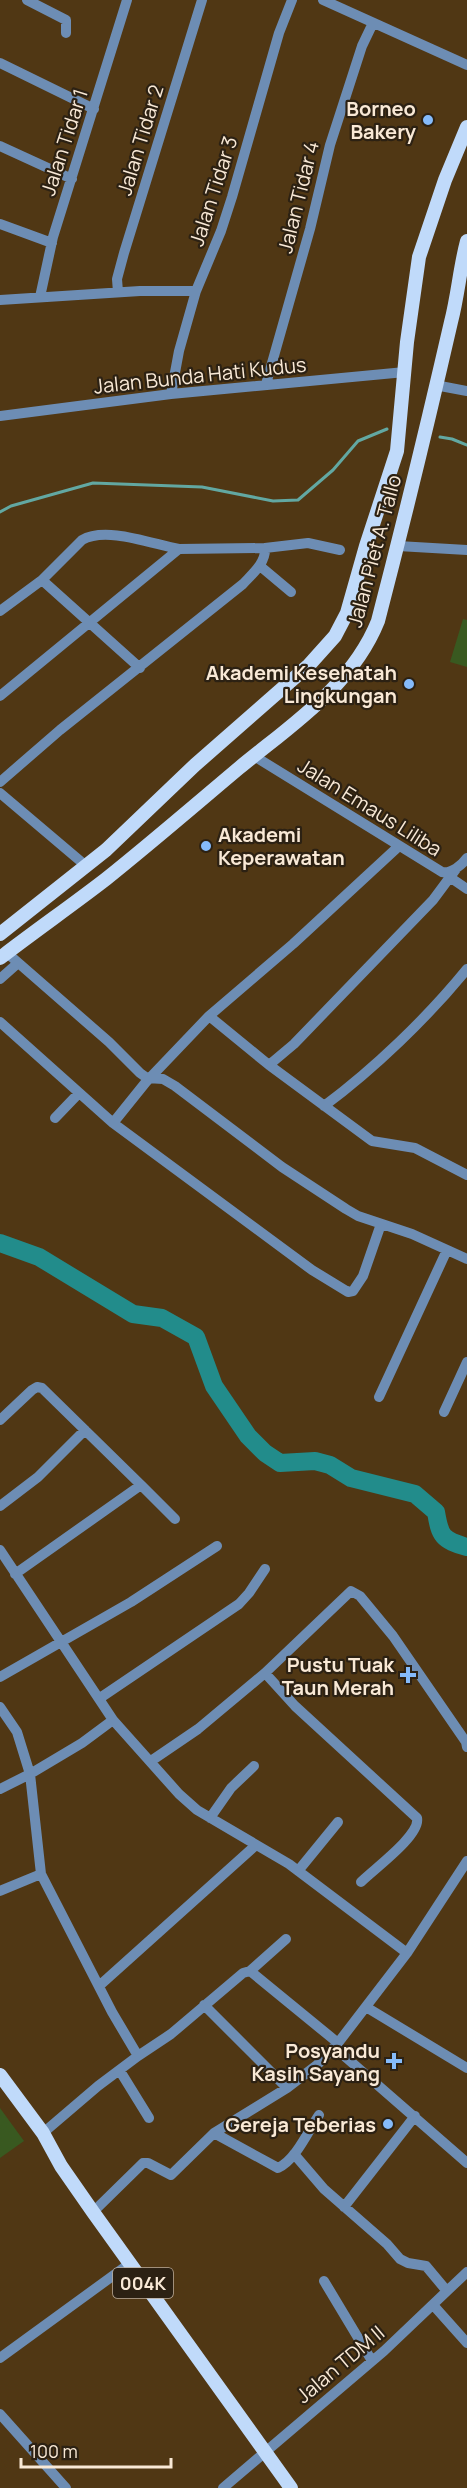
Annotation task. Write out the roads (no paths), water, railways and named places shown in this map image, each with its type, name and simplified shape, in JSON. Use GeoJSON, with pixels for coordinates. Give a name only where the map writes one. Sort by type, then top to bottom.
{"type":"FeatureCollection","features":[{"type":"Feature","properties":{"kind":"main road"},"geometry":{"type":"LineString","coordinates":[[405,372],[419,257],[441,190],[467,127]]}},
{"type":"Feature","properties":{"kind":"main road","name":"Jalan Piet A. Tallo"},"geometry":{"type":"LineString","coordinates":[[3,956],[37,928],[105,880],[334,688],[368,645],[378,621],[398,546],[452,319],[467,241]]}},
{"type":"Feature","properties":{"kind":"main road","name":"Jalan Piet A. Tallo"},"geometry":{"type":"LineString","coordinates":[[0,934],[106,850],[195,765],[309,665],[335,636],[347,613],[397,451],[405,372]]}},
{"type":"Feature","properties":{"kind":"main road"},"geometry":{"type":"LineString","coordinates":[[400,437],[423,440]]}},
{"type":"Feature","properties":{"kind":"main road","name":"004K"},"geometry":{"type":"LineString","coordinates":[[0,2075],[43,2133],[61,2166],[129,2264],[291,2488]]}},
{"type":"Feature","properties":{"kind":"street"},"geometry":{"type":"LineString","coordinates":[[27,0],[66,20],[66,33]]}},
{"type":"Feature","properties":{"kind":"street","name":"Jalan Tidar 1"},"geometry":{"type":"LineString","coordinates":[[40,297],[52,243],[127,0]]}},
{"type":"Feature","properties":{"kind":"street","name":"Jalan Tidar 2"},"geometry":{"type":"LineString","coordinates":[[118,292],[117,279],[122,260],[202,0]]}},
{"type":"Feature","properties":{"kind":"street","name":"Jalan Tidar 3"},"geometry":{"type":"LineString","coordinates":[[171,394],[179,351],[196,291],[221,231],[279,33],[292,0]]}},
{"type":"Feature","properties":{"kind":"street"},"geometry":{"type":"LineString","coordinates":[[323,0],[349,5],[373,23],[467,65]]}},
{"type":"Feature","properties":{"kind":"street","name":"Jalan Tidar 4"},"geometry":{"type":"LineString","coordinates":[[266,384],[310,229],[330,145],[362,46],[373,23]]}},
{"type":"Feature","properties":{"kind":"street"},"geometry":{"type":"LineString","coordinates":[[0,63],[94,109]]}},
{"type":"Feature","properties":{"kind":"street"},"geometry":{"type":"LineString","coordinates":[[0,146],[72,179]]}},
{"type":"Feature","properties":{"kind":"street"},"geometry":{"type":"LineString","coordinates":[[0,224],[52,243]]}},
{"type":"Feature","properties":{"kind":"street"},"geometry":{"type":"LineString","coordinates":[[0,300],[118,292],[196,291]]}},
{"type":"Feature","properties":{"kind":"street","name":"Jalan Bunda Hati Kudus"},"geometry":{"type":"LineString","coordinates":[[0,416],[171,394],[405,372]]}},
{"type":"Feature","properties":{"kind":"street"},"geometry":{"type":"LineString","coordinates":[[435,385],[467,391]]}},
{"type":"Feature","properties":{"kind":"street"},"geometry":{"type":"LineString","coordinates":[[0,611],[42,580],[82,540],[93,535],[143,541],[179,549],[265,548],[308,543],[340,550]]}},
{"type":"Feature","properties":{"kind":"street"},"geometry":{"type":"LineString","coordinates":[[398,546],[467,550]]}},
{"type":"Feature","properties":{"kind":"street"},"geometry":{"type":"LineString","coordinates":[[0,782],[60,730],[243,584],[260,566],[265,557],[265,548]]}},
{"type":"Feature","properties":{"kind":"street"},"geometry":{"type":"LineString","coordinates":[[0,696],[179,549]]}},
{"type":"Feature","properties":{"kind":"street"},"geometry":{"type":"LineString","coordinates":[[260,566],[291,592]]}},
{"type":"Feature","properties":{"kind":"street"},"geometry":{"type":"LineString","coordinates":[[42,580],[140,668]]}},
{"type":"Feature","properties":{"kind":"street","name":"Jalan Emaus Liliba"},"geometry":{"type":"LineString","coordinates":[[254,756],[442,872],[453,873],[467,858]]}},
{"type":"Feature","properties":{"kind":"street"},"geometry":{"type":"LineString","coordinates":[[0,793],[85,865]]}},
{"type":"Feature","properties":{"kind":"street"},"geometry":{"type":"LineString","coordinates":[[113,1123],[209,1016],[293,944],[399,846]]}},
{"type":"Feature","properties":{"kind":"street"},"geometry":{"type":"LineString","coordinates":[[269,1065],[294,1044],[425,908],[453,873],[467,889]]}},
{"type":"Feature","properties":{"kind":"street"},"geometry":{"type":"LineString","coordinates":[[3,956],[18,963],[109,1042],[140,1073],[151,1078],[163,1079],[175,1086],[229,1128],[327,1197],[358,1216],[399,1229],[467,1259]]}},
{"type":"Feature","properties":{"kind":"street"},"geometry":{"type":"LineString","coordinates":[[0,979],[18,963]]}},
{"type":"Feature","properties":{"kind":"street"},"geometry":{"type":"LineString","coordinates":[[324,1106],[348,1088],[423,1016],[467,969]]}},
{"type":"Feature","properties":{"kind":"street"},"geometry":{"type":"LineString","coordinates":[[209,1016],[269,1065],[372,1142],[415,1148],[467,1175]]}},
{"type":"Feature","properties":{"kind":"street"},"geometry":{"type":"LineString","coordinates":[[0,1022],[113,1123],[312,1270],[348,1292],[352,1291],[363,1276],[381,1224]]}},
{"type":"Feature","properties":{"kind":"street"},"geometry":{"type":"LineString","coordinates":[[55,1118],[79,1093]]}},
{"type":"Feature","properties":{"kind":"street"},"geometry":{"type":"LineString","coordinates":[[379,1396],[447,1250]]}},
{"type":"Feature","properties":{"kind":"street"},"geometry":{"type":"LineString","coordinates":[[444,1412],[467,1362]]}},
{"type":"Feature","properties":{"kind":"street"},"geometry":{"type":"LineString","coordinates":[[0,1420],[37,1387],[42,1388],[175,1519]]}},
{"type":"Feature","properties":{"kind":"street"},"geometry":{"type":"LineString","coordinates":[[0,1506],[38,1477],[85,1430]]}},
{"type":"Feature","properties":{"kind":"street"},"geometry":{"type":"LineString","coordinates":[[15,1574],[141,1485]]}},
{"type":"Feature","properties":{"kind":"street"},"geometry":{"type":"LineString","coordinates":[[0,1677],[131,1602],[217,1546]]}},
{"type":"Feature","properties":{"kind":"street"},"geometry":{"type":"LineString","coordinates":[[0,1550],[113,1720],[152,1761],[179,1794],[210,1818],[298,1871],[407,1953]]}},
{"type":"Feature","properties":{"kind":"street"},"geometry":{"type":"LineString","coordinates":[[100,1698],[239,1604],[265,1569]]}},
{"type":"Feature","properties":{"kind":"street"},"geometry":{"type":"LineString","coordinates":[[152,1761],[198,1730],[265,1673],[347,1592],[352,1591],[360,1596],[393,1636],[467,1747]]}},
{"type":"Feature","properties":{"kind":"street"},"geometry":{"type":"LineString","coordinates":[[265,1673],[295,1706],[417,1818],[416,1830],[405,1843],[361,1882]]}},
{"type":"Feature","properties":{"kind":"street"},"geometry":{"type":"LineString","coordinates":[[0,1707],[17,1732],[30,1774],[41,1874],[138,2056]]}},
{"type":"Feature","properties":{"kind":"street"},"geometry":{"type":"LineString","coordinates":[[0,1789],[82,1743],[113,1720]]}},
{"type":"Feature","properties":{"kind":"street"},"geometry":{"type":"LineString","coordinates":[[210,1818],[231,1788],[255,1766]]}},
{"type":"Feature","properties":{"kind":"street"},"geometry":{"type":"LineString","coordinates":[[298,1871],[338,1822]]}},
{"type":"Feature","properties":{"kind":"street"},"geometry":{"type":"LineString","coordinates":[[99,1986],[256,1845]]}},
{"type":"Feature","properties":{"kind":"street"},"geometry":{"type":"LineString","coordinates":[[93,2212],[143,2163],[148,2163],[171,2175],[214,2133],[287,2088],[317,2065],[336,2045],[407,1953],[466,1863]]}},
{"type":"Feature","properties":{"kind":"street"},"geometry":{"type":"LineString","coordinates":[[0,1891],[41,1874]]}},
{"type":"Feature","properties":{"kind":"street"},"geometry":{"type":"LineString","coordinates":[[43,2133],[138,2056],[171,2034],[243,1973],[250,1971],[286,1939]]}},
{"type":"Feature","properties":{"kind":"street"},"geometry":{"type":"LineString","coordinates":[[250,1971],[467,2163]]}},
{"type":"Feature","properties":{"kind":"street"},"geometry":{"type":"LineString","coordinates":[[204,2005],[287,2088]]}},
{"type":"Feature","properties":{"kind":"street"},"geometry":{"type":"LineString","coordinates":[[366,2007],[467,2068]]}},
{"type":"Feature","properties":{"kind":"street"},"geometry":{"type":"LineString","coordinates":[[120,2071],[149,2118]]}},
{"type":"Feature","properties":{"kind":"street"},"geometry":{"type":"LineString","coordinates":[[214,2133],[278,2168],[294,2154],[319,2115]]}},
{"type":"Feature","properties":{"kind":"street"},"geometry":{"type":"LineString","coordinates":[[344,2207],[415,2116]]}},
{"type":"Feature","properties":{"kind":"street"},"geometry":{"type":"LineString","coordinates":[[294,2154],[324,2189],[387,2244],[400,2259],[426,2266],[446,2290]]}},
{"type":"Feature","properties":{"kind":"street"},"geometry":{"type":"LineString","coordinates":[[0,2357],[129,2264]]}},
{"type":"Feature","properties":{"kind":"street","name":"Jalan TDM II"},"geometry":{"type":"LineString","coordinates":[[223,2488],[372,2361],[467,2272]]}},
{"type":"Feature","properties":{"kind":"street"},"geometry":{"type":"LineString","coordinates":[[324,2282],[372,2361]]}},
{"type":"Feature","properties":{"kind":"street"},"geometry":{"type":"LineString","coordinates":[[436,2303],[467,2343]]}},
{"type":"Feature","properties":{"kind":"street"},"geometry":{"type":"LineString","coordinates":[[0,2414],[66,2488]]}},
{"type":"Feature","properties":{"kind":"waterway"},"geometry":{"type":"LineString","coordinates":[[0,512],[11,506],[93,483],[202,487],[273,501],[298,500],[333,470],[358,441],[387,429]]}},
{"type":"Feature","properties":{"kind":"waterway"},"geometry":{"type":"LineString","coordinates":[[440,437],[467,445]]}},
{"type":"Feature","properties":{"kind":"waterway"},"geometry":{"type":"LineString","coordinates":[[0,1243],[39,1257],[133,1314],[162,1318],[196,1337],[214,1386],[248,1436],[265,1453],[280,1463],[315,1461],[330,1465],[351,1478],[415,1494],[436,1512],[439,1527],[444,1536],[452,1542],[467,1547]]}},
{"type":"Feature","properties":{"kind":"place","name":"Borneo Bakery"},"geometry":{"type":"Point","coordinates":[428,120]}},
{"type":"Feature","properties":{"kind":"place","name":"Akademi Kesehatah Lingkungan"},"geometry":{"type":"Point","coordinates":[409,684]}},
{"type":"Feature","properties":{"kind":"place","name":"Akademi Keperawatan"},"geometry":{"type":"Point","coordinates":[206,846]}},
{"type":"Feature","properties":{"kind":"place","name":"Pustu Tuak Taun Merah"},"geometry":{"type":"Point","coordinates":[408,1675]}},
{"type":"Feature","properties":{"kind":"place","name":"Posyandu Kasih Sayang"},"geometry":{"type":"Point","coordinates":[394,2061]}},
{"type":"Feature","properties":{"kind":"place","name":"Gereja Teberias"},"geometry":{"type":"Point","coordinates":[388,2124]}}]}
